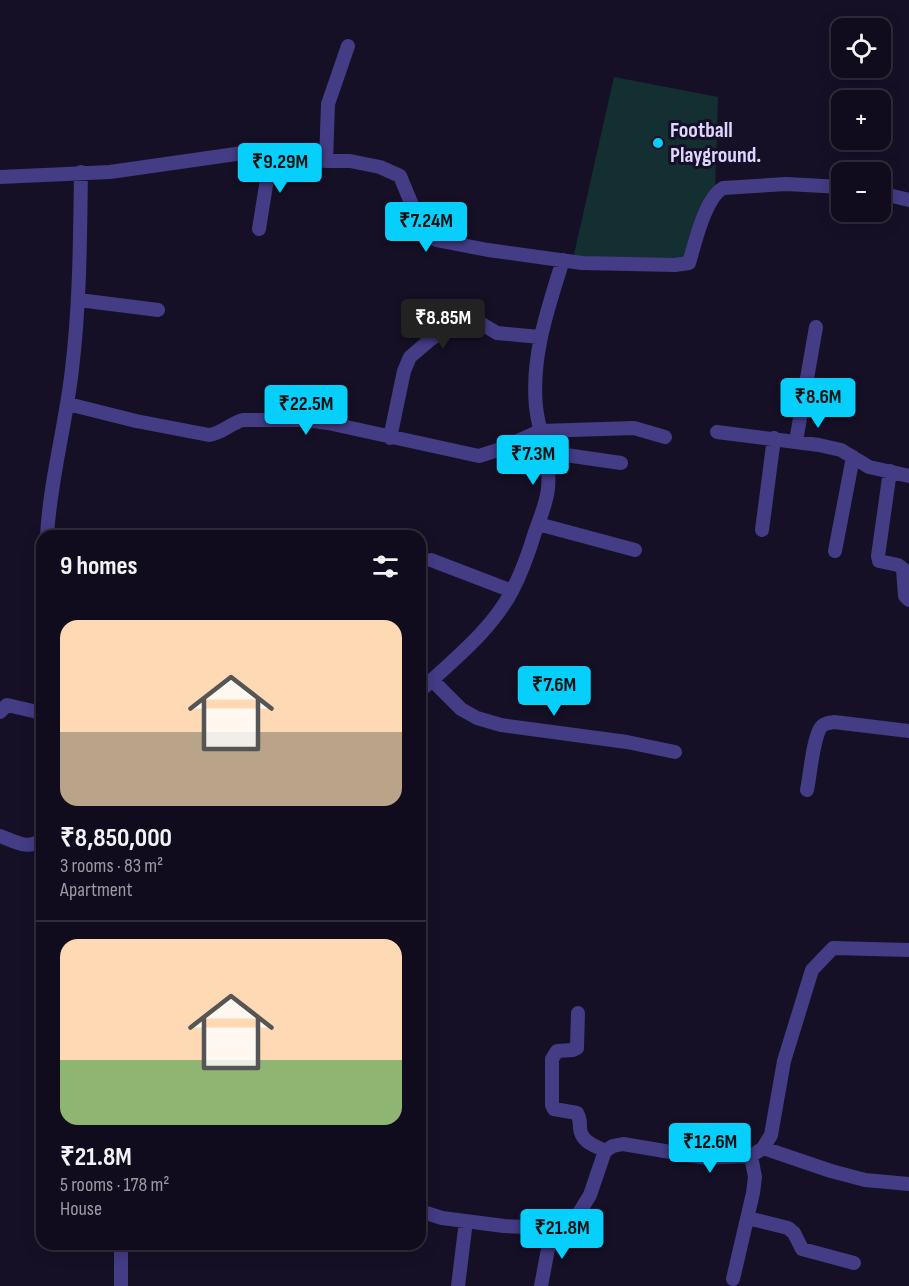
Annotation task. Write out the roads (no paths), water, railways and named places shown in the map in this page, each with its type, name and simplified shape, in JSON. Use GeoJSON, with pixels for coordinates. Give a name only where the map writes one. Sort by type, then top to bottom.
{"type":"FeatureCollection","features":[{"type":"Feature","properties":{"kind":"street"},"geometry":{"type":"LineString","coordinates":[[326,161],[328,104],[348,46]]}},
{"type":"Feature","properties":{"kind":"street"},"geometry":{"type":"LineString","coordinates":[[0,177],[110,172],[250,152],[326,161],[350,161],[380,167],[400,176],[422,230],[436,240],[582,263],[675,265],[689,263],[699,230],[716,192],[723,188],[786,184],[831,186]]}},
{"type":"Feature","properties":{"kind":"street"},"geometry":{"type":"LineString","coordinates":[[259,229],[271,154]]}},
{"type":"Feature","properties":{"kind":"street"},"geometry":{"type":"LineString","coordinates":[[47,530],[68,404],[79,300],[81,172]]}},
{"type":"Feature","properties":{"kind":"street"},"geometry":{"type":"LineString","coordinates":[[891,196],[909,200]]}},
{"type":"Feature","properties":{"kind":"street"},"geometry":{"type":"LineString","coordinates":[[426,686],[483,631],[496,615],[512,591],[527,558],[538,524],[549,489],[545,452],[536,407],[536,377],[540,337],[563,260]]}},
{"type":"Feature","properties":{"kind":"street"},"geometry":{"type":"LineString","coordinates":[[79,300],[158,310]]}},
{"type":"Feature","properties":{"kind":"street"},"geometry":{"type":"LineString","coordinates":[[390,438],[404,371],[410,357],[431,339],[454,325],[475,320],[497,333],[540,337]]}},
{"type":"Feature","properties":{"kind":"street"},"geometry":{"type":"LineString","coordinates":[[796,441],[816,327]]}},
{"type":"Feature","properties":{"kind":"street"},"geometry":{"type":"LineString","coordinates":[[68,404],[136,421],[209,435],[216,435],[234,422],[243,420],[306,420],[480,456],[540,431],[634,428],[665,437]]}},
{"type":"Feature","properties":{"kind":"street"},"geometry":{"type":"LineString","coordinates":[[717,432],[796,441],[842,450],[869,467],[909,476]]}},
{"type":"Feature","properties":{"kind":"street"},"geometry":{"type":"LineString","coordinates":[[762,530],[774,438]]}},
{"type":"Feature","properties":{"kind":"street"},"geometry":{"type":"LineString","coordinates":[[545,452],[621,463]]}},
{"type":"Feature","properties":{"kind":"street"},"geometry":{"type":"LineString","coordinates":[[836,551],[853,457]]}},
{"type":"Feature","properties":{"kind":"street"},"geometry":{"type":"LineString","coordinates":[[890,471],[878,556],[879,561],[898,565],[903,569],[905,596],[909,600]]}},
{"type":"Feature","properties":{"kind":"street"},"geometry":{"type":"LineString","coordinates":[[538,524],[635,550]]}},
{"type":"Feature","properties":{"kind":"street"},"geometry":{"type":"LineString","coordinates":[[431,560],[512,591]]}},
{"type":"Feature","properties":{"kind":"street"},"geometry":{"type":"LineString","coordinates":[[432,680],[461,709],[477,718],[501,726],[627,742],[675,752]]}},
{"type":"Feature","properties":{"kind":"street"},"geometry":{"type":"LineString","coordinates":[[0,712],[7,705],[36,712]]}},
{"type":"Feature","properties":{"kind":"street"},"geometry":{"type":"LineString","coordinates":[[807,790],[817,738],[820,728],[825,723],[834,722],[909,731]]}},
{"type":"Feature","properties":{"kind":"street"},"geometry":{"type":"LineString","coordinates":[[0,836],[27,846],[36,843]]}},
{"type":"Feature","properties":{"kind":"street"},"geometry":{"type":"LineString","coordinates":[[733,1278],[748,1218],[757,1152],[771,1135],[784,1061],[812,970],[833,948],[909,950]]}},
{"type":"Feature","properties":{"kind":"street"},"geometry":{"type":"LineString","coordinates":[[578,1013],[577,1048],[557,1051],[552,1059],[552,1104],[554,1109],[577,1113],[580,1117],[581,1136],[584,1140],[605,1151]]}},
{"type":"Feature","properties":{"kind":"street"},"geometry":{"type":"LineString","coordinates":[[426,1213],[442,1218],[466,1221],[552,1228],[566,1225],[579,1213],[590,1195],[605,1151],[623,1144],[706,1158],[757,1152],[865,1180],[909,1184]]}},
{"type":"Feature","properties":{"kind":"street"},"geometry":{"type":"LineString","coordinates":[[748,1218],[788,1228],[794,1233],[801,1249],[854,1263]]}},
{"type":"Feature","properties":{"kind":"street"},"geometry":{"type":"LineString","coordinates":[[458,1286],[466,1221]]}},
{"type":"Feature","properties":{"kind":"street"},"geometry":{"type":"LineString","coordinates":[[541,1286],[552,1228]]}},
{"type":"Feature","properties":{"kind":"street"},"geometry":{"type":"LineString","coordinates":[[121,1250],[121,1286]]}},
{"type":"Feature","properties":{"kind":"place","name":"Football Playground."},"geometry":{"type":"Point","coordinates":[658,143]}}]}
